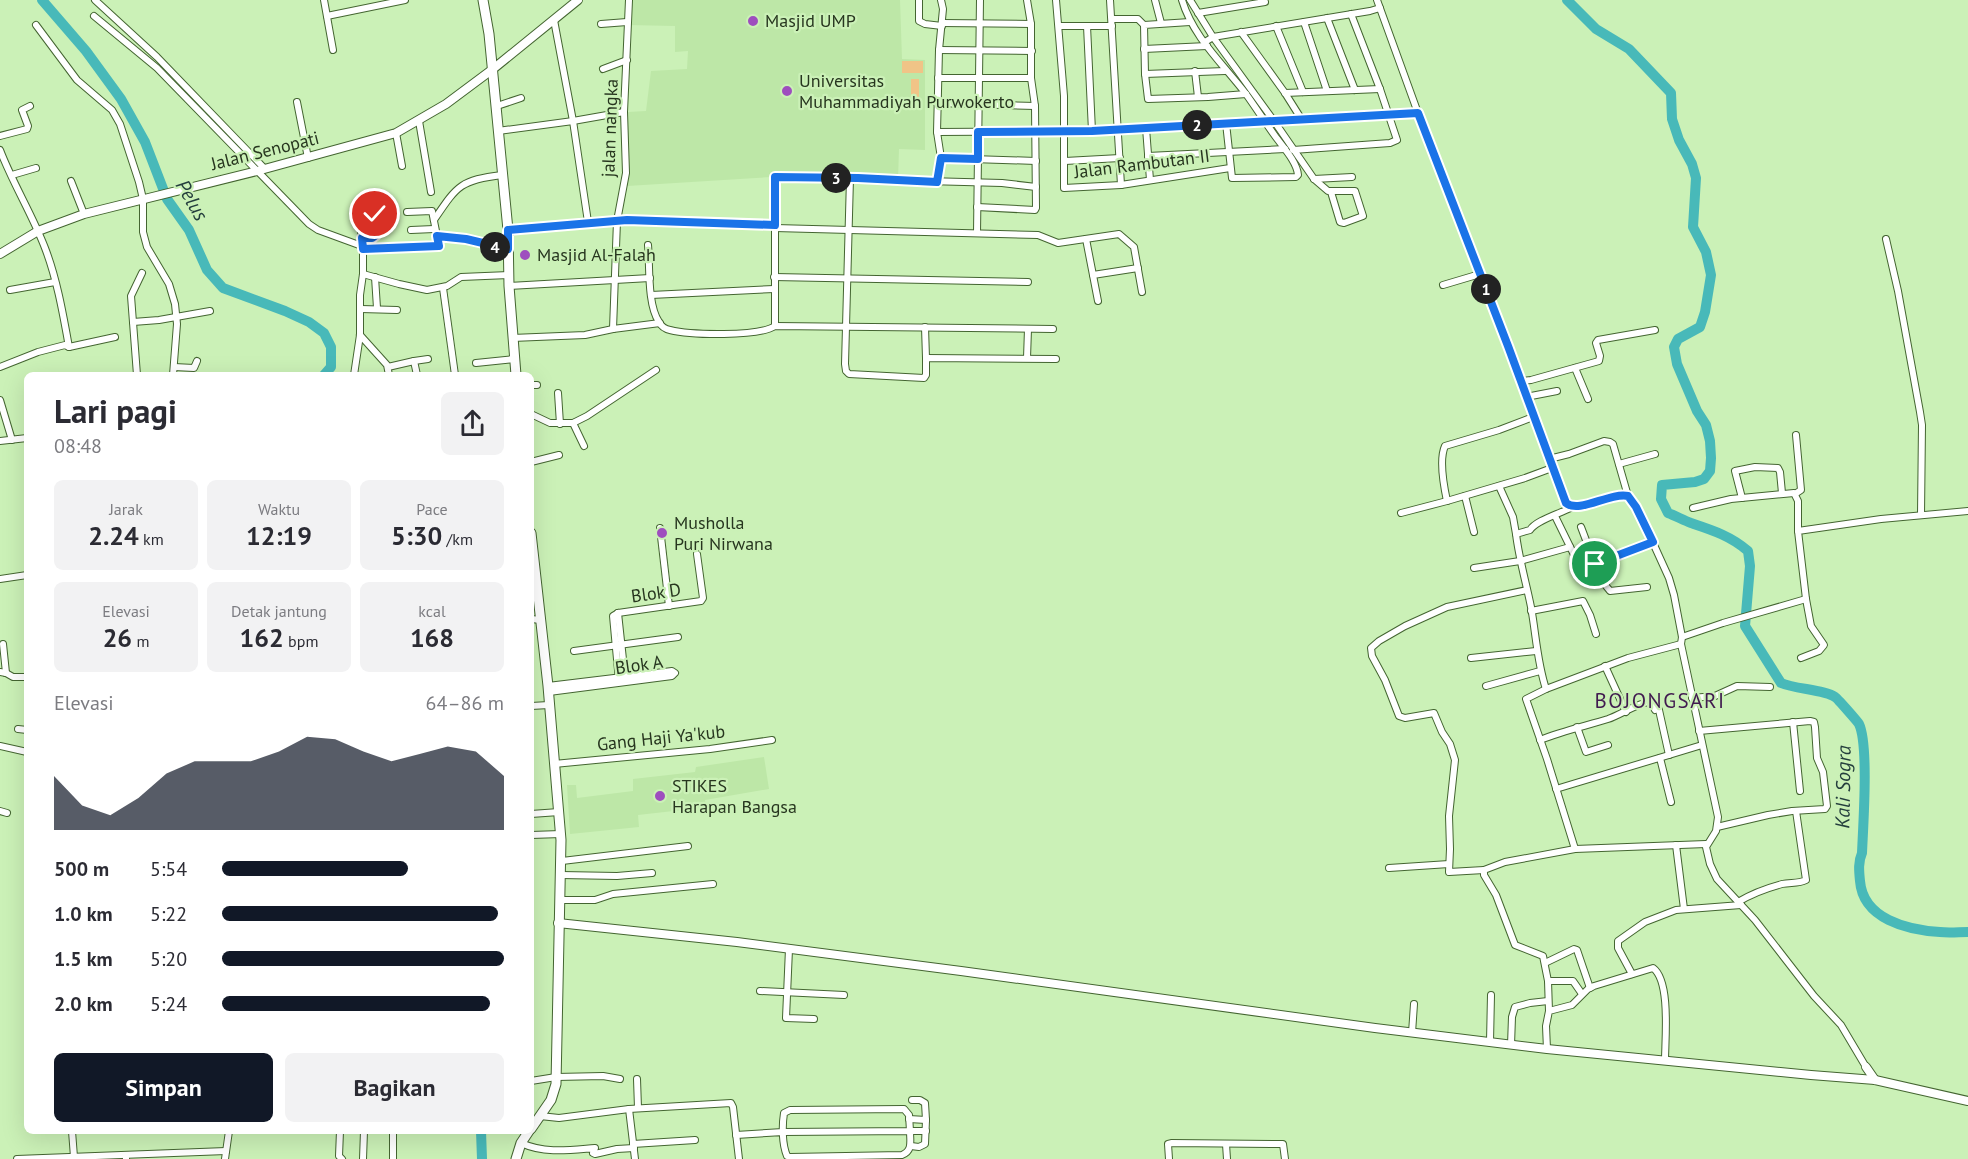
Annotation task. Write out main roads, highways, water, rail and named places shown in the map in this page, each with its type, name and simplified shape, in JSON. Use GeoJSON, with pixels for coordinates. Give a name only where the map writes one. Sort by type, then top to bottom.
{"type":"FeatureCollection","features":[{"type":"Feature","properties":{"kind":"main road"},"geometry":{"type":"LineString","coordinates":[[483,0],[497,106],[508,230],[509,275],[513,286],[517,337],[514,359],[516,372]]}},
{"type":"Feature","properties":{"kind":"main road","name":"Jalan Senopati"},"geometry":{"type":"LineString","coordinates":[[0,254],[38,231],[84,214],[308,158],[396,133],[446,104],[578,0]]}},
{"type":"Feature","properties":{"kind":"main road"},"geometry":{"type":"LineString","coordinates":[[534,589],[536,620],[549,689],[562,861],[558,923],[556,1077],[553,1095],[534,1124]]}},
{"type":"Feature","properties":{"kind":"main road"},"geometry":{"type":"LineString","coordinates":[[516,1159],[521,1143],[527,1134]]}},
{"type":"Feature","properties":{"kind":"waterway","name":"Pelus"},"geometry":{"type":"LineString","coordinates":[[42,0],[86,51],[121,99],[145,142],[167,199],[189,230],[207,270],[223,288],[285,311],[309,322],[324,333],[331,347],[331,367],[327,372]]}},
{"type":"Feature","properties":{"kind":"waterway","name":"Kali Sogra"},"geometry":{"type":"LineString","coordinates":[[1567,0],[1596,29],[1629,49],[1671,93],[1672,119],[1696,178],[1693,227],[1706,252],[1711,275],[1700,327],[1678,339],[1674,347],[1677,364],[1697,411],[1706,425],[1710,441],[1710,471],[1704,479],[1695,482],[1662,485],[1661,499],[1668,513],[1721,534],[1748,551],[1750,566],[1745,626],[1781,683],[1835,697],[1859,724],[1865,767],[1862,853],[1859,874],[1863,894],[1869,905],[1889,920],[1914,929],[1968,932]]}},
{"type":"Feature","properties":{"kind":"waterway","name":"Pelus"},"geometry":{"type":"LineString","coordinates":[[481,1134],[482,1159]]}},
{"type":"Feature","properties":{"kind":"place","name":"Masjid UMP"},"geometry":{"type":"Point","coordinates":[753,21]}},
{"type":"Feature","properties":{"kind":"place","name":"Universitas Muhammadiyah Purwokerto"},"geometry":{"type":"Point","coordinates":[787,91]}},
{"type":"Feature","properties":{"kind":"place","name":"Masjid Al-Falah"},"geometry":{"type":"Point","coordinates":[525,255]}},
{"type":"Feature","properties":{"kind":"place","name":"Musholla Puri Nirwana"},"geometry":{"type":"Point","coordinates":[662,533]}},
{"type":"Feature","properties":{"kind":"place","name":"STIKES Harapan Bangsa"},"geometry":{"type":"Point","coordinates":[660,796]}},
{"type":"Feature","properties":{"kind":"district","name":"BOJONGSARI"},"geometry":{"type":"Point","coordinates":[1660,701]}}]}
